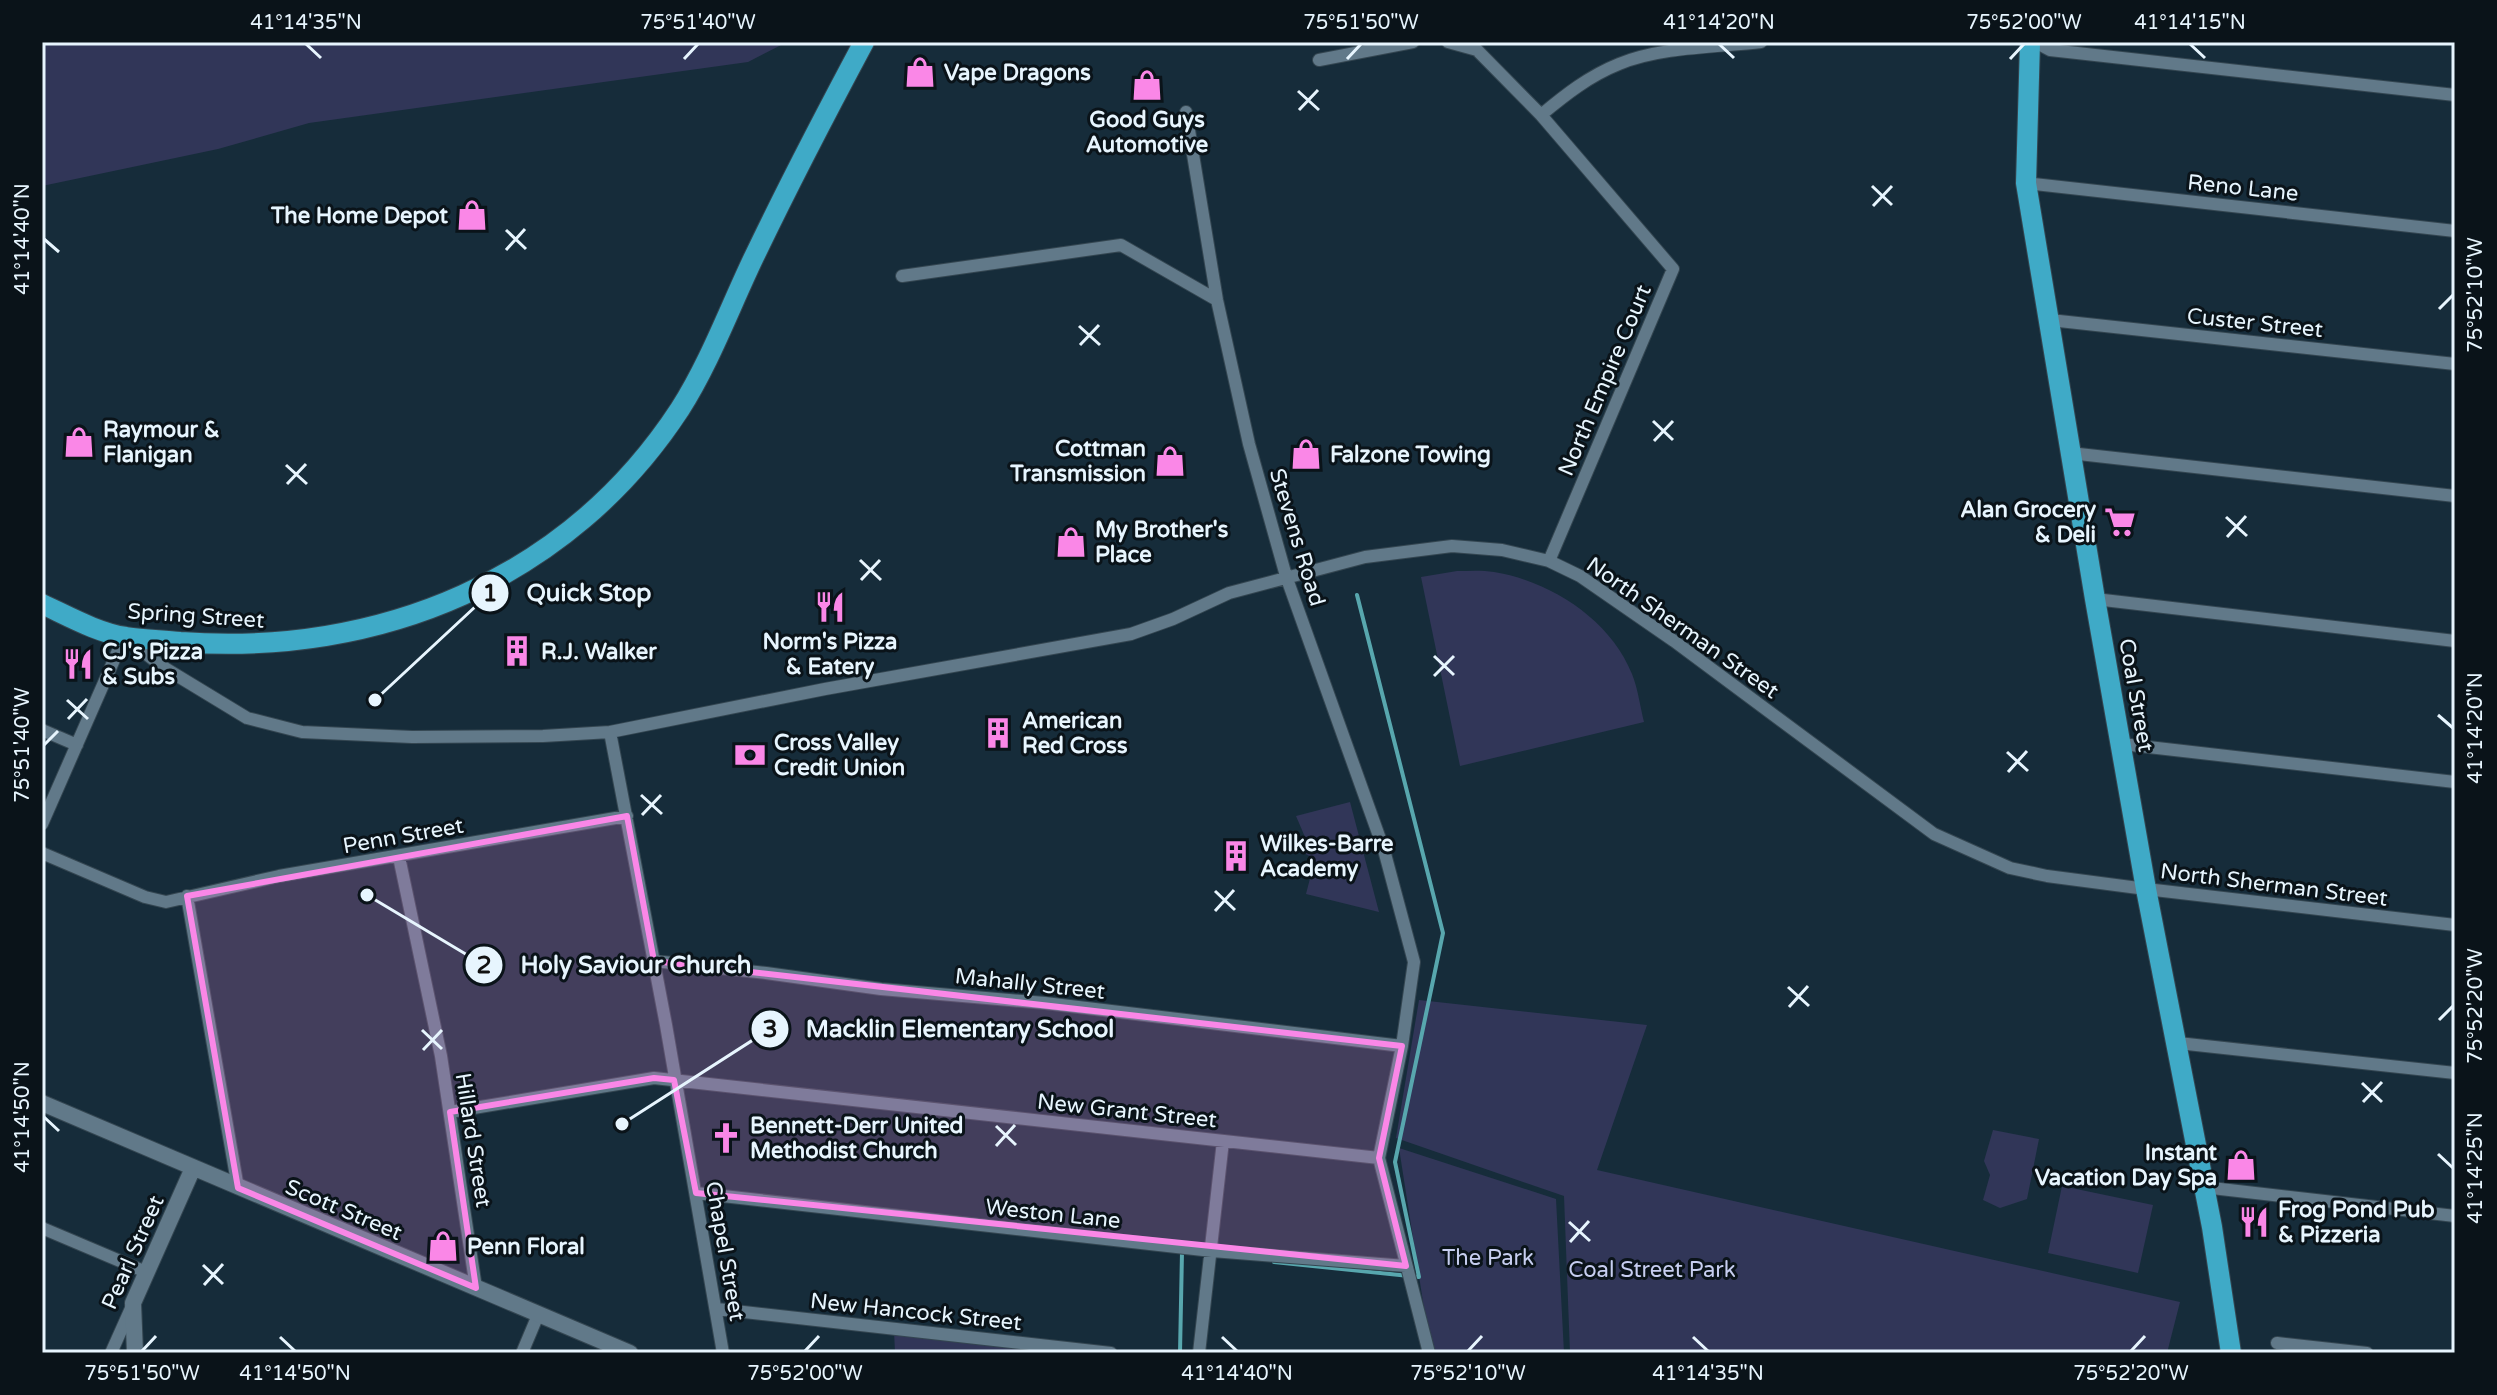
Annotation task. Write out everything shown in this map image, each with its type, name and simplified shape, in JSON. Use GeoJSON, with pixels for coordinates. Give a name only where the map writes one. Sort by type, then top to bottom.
{"type":"FeatureCollection","features":[{"type":"Feature","properties":{"kind":"main road","name":"Spring Street"},"geometry":{"type":"LineString","coordinates":[[42,604],[124,637],[223,645],[307,641],[400,619],[458,598],[504,575],[549,546],[591,512],[653,447],[681,407],[825,114],[864,42]]}},
{"type":"Feature","properties":{"kind":"main road","name":"Coal Street"},"geometry":{"type":"LineString","coordinates":[[2032,42],[2026,183],[2095,599],[2146,889],[2212,1227],[2231,1353]]}},
{"type":"Feature","properties":{"kind":"street"},"geometry":{"type":"LineString","coordinates":[[1319,60],[1413,42]]}},
{"type":"Feature","properties":{"kind":"street","name":"North Empire Court"},"geometry":{"type":"LineString","coordinates":[[1448,42],[1477,50],[1541,115],[1673,269],[1549,561]]}},
{"type":"Feature","properties":{"kind":"street"},"geometry":{"type":"LineString","coordinates":[[1541,115],[1578,85],[1619,63],[1653,55],[1761,42]]}},
{"type":"Feature","properties":{"kind":"street"},"geometry":{"type":"LineString","coordinates":[[2032,42],[2050,50],[2455,95]]}},
{"type":"Feature","properties":{"kind":"street","name":"Stevens Road"},"geometry":{"type":"LineString","coordinates":[[1186,112],[1217,300],[1249,444],[1286,576],[1384,850],[1414,962],[1402,1046]]}},
{"type":"Feature","properties":{"kind":"street","name":"Reno Lane"},"geometry":{"type":"LineString","coordinates":[[2026,183],[2455,231]]}},
{"type":"Feature","properties":{"kind":"street"},"geometry":{"type":"LineString","coordinates":[[902,276],[1121,245],[1217,300]]}},
{"type":"Feature","properties":{"kind":"street","name":"Custer Street"},"geometry":{"type":"LineString","coordinates":[[2050,320],[2455,364]]}},
{"type":"Feature","properties":{"kind":"street"},"geometry":{"type":"LineString","coordinates":[[2070,453],[2455,496]]}},
{"type":"Feature","properties":{"kind":"street","name":"North Sherman Street"},"geometry":{"type":"LineString","coordinates":[[124,637],[163,667],[247,718],[302,732],[412,737],[610,732],[833,687],[1131,634],[1229,593],[1365,557],[1452,546],[1502,550],[1549,561],[1580,576],[1934,834],[2010,868],[2146,889],[2455,925]]}},
{"type":"Feature","properties":{"kind":"street"},"geometry":{"type":"LineString","coordinates":[[2095,599],[2455,641]]}},
{"type":"Feature","properties":{"kind":"street"},"geometry":{"type":"LineString","coordinates":[[42,824],[124,637]]}},
{"type":"Feature","properties":{"kind":"street"},"geometry":{"type":"LineString","coordinates":[[42,730],[77,745]]}},
{"type":"Feature","properties":{"kind":"street","name":"Chapel Street"},"geometry":{"type":"LineString","coordinates":[[610,732],[723,1353]]}},
{"type":"Feature","properties":{"kind":"street"},"geometry":{"type":"LineString","coordinates":[[2122,744],[2455,782]]}},
{"type":"Feature","properties":{"kind":"street","name":"Penn Street"},"geometry":{"type":"LineString","coordinates":[[42,853],[145,897],[166,902],[279,876],[627,816]]}},
{"type":"Feature","properties":{"kind":"street","name":"Hillard Street"},"geometry":{"type":"LineString","coordinates":[[399,857],[450,1112],[476,1288]]}},
{"type":"Feature","properties":{"kind":"street"},"geometry":{"type":"LineString","coordinates":[[187,896],[238,1188]]}},
{"type":"Feature","properties":{"kind":"street","name":"Mahally Street"},"geometry":{"type":"LineString","coordinates":[[654,961],[881,989],[1045,1003],[1402,1046]]}},
{"type":"Feature","properties":{"kind":"street"},"geometry":{"type":"LineString","coordinates":[[2178,1043],[2455,1073]]}},
{"type":"Feature","properties":{"kind":"street"},"geometry":{"type":"LineString","coordinates":[[1402,1046],[1379,1158],[1429,1353]]}},
{"type":"Feature","properties":{"kind":"street","name":"New Grant Street"},"geometry":{"type":"LineString","coordinates":[[450,1112],[654,1078],[1379,1158]]}},
{"type":"Feature","properties":{"kind":"street","name":"Scott Street"},"geometry":{"type":"LineString","coordinates":[[42,1103],[630,1353]]}},
{"type":"Feature","properties":{"kind":"street"},"geometry":{"type":"LineString","coordinates":[[1199,1353],[1223,1141]]}},
{"type":"Feature","properties":{"kind":"street","name":"Pearl Street"},"geometry":{"type":"LineString","coordinates":[[111,1353],[193,1168]]}},
{"type":"Feature","properties":{"kind":"street"},"geometry":{"type":"LineString","coordinates":[[2203,1187],[2455,1216]]}},
{"type":"Feature","properties":{"kind":"street","name":"Weston Lane"},"geometry":{"type":"LineString","coordinates":[[696,1193],[1212,1251],[1406,1266]]}},
{"type":"Feature","properties":{"kind":"street"},"geometry":{"type":"LineString","coordinates":[[42,1228],[146,1272]]}},
{"type":"Feature","properties":{"kind":"street"},"geometry":{"type":"LineString","coordinates":[[133,1303],[135,1353]]}},
{"type":"Feature","properties":{"kind":"street","name":"New Hancock Street"},"geometry":{"type":"LineString","coordinates":[[717,1309],[1111,1353]]}},
{"type":"Feature","properties":{"kind":"street"},"geometry":{"type":"LineString","coordinates":[[522,1353],[538,1315]]}},
{"type":"Feature","properties":{"kind":"street"},"geometry":{"type":"LineString","coordinates":[[2279,1348],[2367,1353]]}},
{"type":"Feature","properties":{"kind":"highlighted area"},"geometry":{"type":"Polygon","coordinates":[[[627,816],[654,961],[1402,1046],[1379,1158],[1406,1266],[696,1193],[674,1080],[654,1078],[450,1112],[476,1288],[238,1188],[187,896],[627,816]]]}},
{"type":"Feature","properties":{"kind":"green space"},"geometry":{"type":"Polygon","coordinates":[[[42,42],[787,42],[748,62],[309,123],[218,149],[42,186],[42,42]]]}},
{"type":"Feature","properties":{"kind":"green space"},"geometry":{"type":"Polygon","coordinates":[[[1457,571],[1494,572],[1515,577],[1536,584],[1576,606],[1609,636],[1622,654],[1632,674],[1644,722],[1460,766],[1421,577],[1457,571]]]}},
{"type":"Feature","properties":{"kind":"green space"},"geometry":{"type":"Polygon","coordinates":[[[1350,802],[1379,912],[1306,894],[1315,859],[1300,851],[1305,837],[1296,816],[1350,802]]]}},
{"type":"Feature","properties":{"kind":"green space","name":"Coal Street Park"},"geometry":{"type":"Polygon","coordinates":[[[1419,1000],[1647,1025],[1597,1170],[2180,1302],[2167,1353],[1570,1353],[1564,1196],[1396,1138],[1419,1000]]]}},
{"type":"Feature","properties":{"kind":"green space"},"geometry":{"type":"Polygon","coordinates":[[[1993,1130],[2039,1139],[2027,1199],[2000,1208],[1983,1200],[1990,1175],[1984,1161],[1993,1130]]]}},
{"type":"Feature","properties":{"kind":"green space","name":"The Park"},"geometry":{"type":"Polygon","coordinates":[[[1399,1148],[1556,1199],[1564,1353],[1431,1353],[1399,1148]]]}},
{"type":"Feature","properties":{"kind":"green space"},"geometry":{"type":"Polygon","coordinates":[[[2062,1186],[2153,1205],[2138,1273],[2048,1253],[2062,1186]]]}},
{"type":"Feature","properties":{"kind":"green space"},"geometry":{"type":"Polygon","coordinates":[[[894,1330],[1098,1353],[895,1353],[894,1330]]]}},
{"type":"Feature","properties":{"kind":"waterway"},"geometry":{"type":"LineString","coordinates":[[1274,1262],[1419,1277],[1395,1162],[1443,933],[1357,595]]}},
{"type":"Feature","properties":{"kind":"waterway"},"geometry":{"type":"LineString","coordinates":[[1180,1353],[1182,1252],[1185,1253]]}},
{"type":"Feature","properties":{"kind":"place","name":"Vape Dragons"},"geometry":{"type":"Point","coordinates":[920,72]}},
{"type":"Feature","properties":{"kind":"place","name":"Good Guys Automotive"},"geometry":{"type":"Point","coordinates":[1147,85]}},
{"type":"Feature","properties":{"kind":"place","name":"The Home Depot"},"geometry":{"type":"Point","coordinates":[472,215]}},
{"type":"Feature","properties":{"kind":"place","name":"Raymour & Flanigan"},"geometry":{"type":"Point","coordinates":[79,442]}},
{"type":"Feature","properties":{"kind":"place","name":"Falzone Towing"},"geometry":{"type":"Point","coordinates":[1306,454]}},
{"type":"Feature","properties":{"kind":"place","name":"Cottman Transmission"},"geometry":{"type":"Point","coordinates":[1170,461]}},
{"type":"Feature","properties":{"kind":"place","name":"Alan Grocery & Deli"},"geometry":{"type":"Point","coordinates":[2120,522]}},
{"type":"Feature","properties":{"kind":"place","name":"My Brother's Place"},"geometry":{"type":"Point","coordinates":[1071,542]}},
{"type":"Feature","properties":{"kind":"place","name":"Norm's Pizza & Eatery"},"geometry":{"type":"Point","coordinates":[830,607]}},
{"type":"Feature","properties":{"kind":"place","name":"R.J. Walker"},"geometry":{"type":"Point","coordinates":[517,651]}},
{"type":"Feature","properties":{"kind":"place","name":"CJ's Pizza & Subs"},"geometry":{"type":"Point","coordinates":[78,664]}},
{"type":"Feature","properties":{"kind":"place","name":"Quick Stop"},"geometry":{"type":"Point","coordinates":[375,700]}},
{"type":"Feature","properties":{"kind":"place","name":"American Red Cross"},"geometry":{"type":"Point","coordinates":[998,733]}},
{"type":"Feature","properties":{"kind":"place","name":"Cross Valley Credit Union"},"geometry":{"type":"Point","coordinates":[750,755]}},
{"type":"Feature","properties":{"kind":"place","name":"Wilkes-Barre Academy"},"geometry":{"type":"Point","coordinates":[1236,856]}},
{"type":"Feature","properties":{"kind":"place","name":"Holy Saviour Church"},"geometry":{"type":"Point","coordinates":[367,895]}},
{"type":"Feature","properties":{"kind":"place","name":"Macklin Elementary School"},"geometry":{"type":"Point","coordinates":[622,1124]}},
{"type":"Feature","properties":{"kind":"place","name":"Bennett-Derr United Methodist Church"},"geometry":{"type":"Point","coordinates":[726,1138]}},
{"type":"Feature","properties":{"kind":"place","name":"Instant Vacation Day Spa"},"geometry":{"type":"Point","coordinates":[2241,1165]}},
{"type":"Feature","properties":{"kind":"place","name":"Frog Pond Pub & Pizzeria"},"geometry":{"type":"Point","coordinates":[2254,1222]}},
{"type":"Feature","properties":{"kind":"place","name":"Penn Floral"},"geometry":{"type":"Point","coordinates":[443,1246]}}]}
